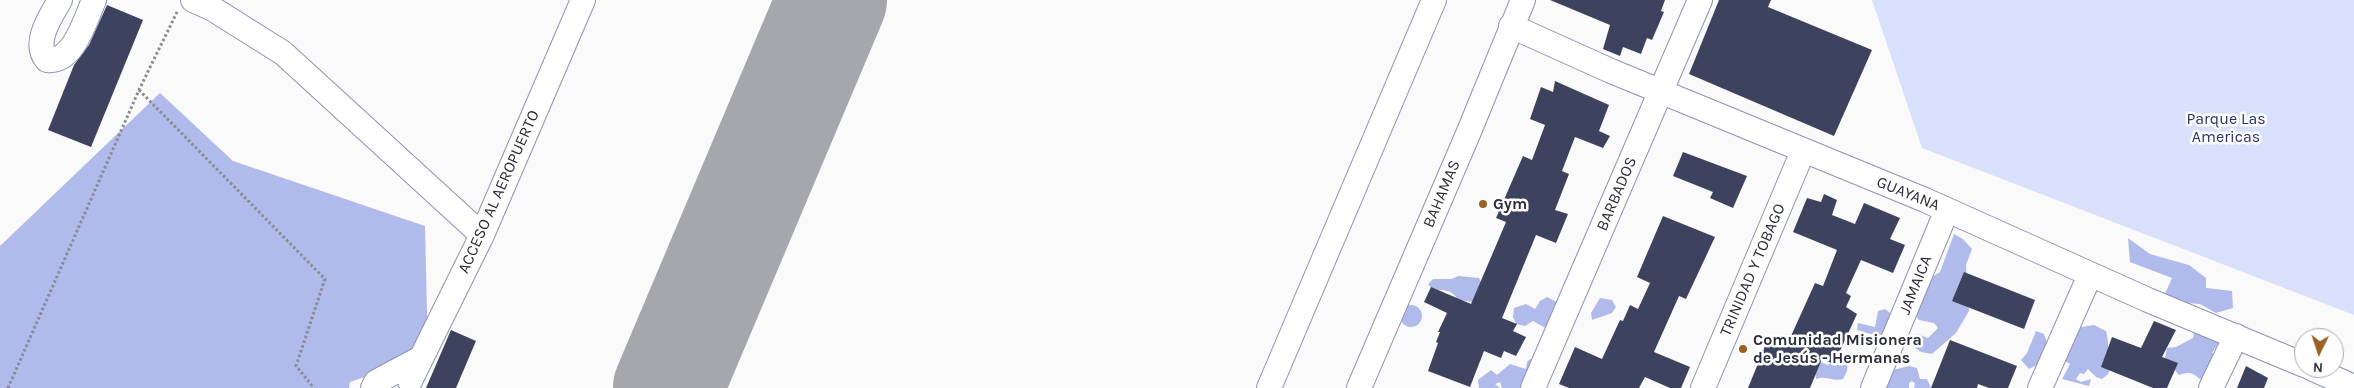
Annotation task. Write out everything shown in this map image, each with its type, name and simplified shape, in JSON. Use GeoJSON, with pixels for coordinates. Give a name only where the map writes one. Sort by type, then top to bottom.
{"type":"FeatureCollection","features":[{"type":"Feature","properties":{"kind":"street"},"geometry":{"type":"LineString","coordinates":[[60,0],[45,29],[41,48],[42,55],[47,60],[55,61],[62,57],[71,47],[94,0]]}},
{"type":"Feature","properties":{"kind":"street","name":"ACCESO AL AEROPUERTO"},"geometry":{"type":"LineString","coordinates":[[410,381],[482,235],[583,0]]}},
{"type":"Feature","properties":{"kind":"street"},"geometry":{"type":"LineString","coordinates":[[1269,388],[1434,0]]}},
{"type":"Feature","properties":{"kind":"street","name":"BAHAMAS"},"geometry":{"type":"LineString","coordinates":[[1359,388],[1468,134],[1523,0]]}},
{"type":"Feature","properties":{"kind":"street","name":"BARBADOS"},"geometry":{"type":"LineString","coordinates":[[1533,388],[1700,0]]}},
{"type":"Feature","properties":{"kind":"street"},"geometry":{"type":"LineString","coordinates":[[186,4],[214,9],[283,53],[482,235]]}},
{"type":"Feature","properties":{"kind":"street","name":"GUAYANA"},"geometry":{"type":"LineString","coordinates":[[1511,26],[1803,151],[1947,210],[2090,274],[2294,361]]}},
{"type":"Feature","properties":{"kind":"street","name":"TRINIDAD Y TOBAGO"},"geometry":{"type":"LineString","coordinates":[[1703,388],[1803,151]]}},
{"type":"Feature","properties":{"kind":"street","name":"JAMAICA"},"geometry":{"type":"LineString","coordinates":[[1873,388],[1947,210]]}},
{"type":"Feature","properties":{"kind":"street"},"geometry":{"type":"LineString","coordinates":[[2040,388],[2090,274]]}},
{"type":"Feature","properties":{"kind":"street"},"geometry":{"type":"LineString","coordinates":[[2211,388],[2236,336]]}},
{"type":"Feature","properties":{"kind":"street"},"geometry":{"type":"LineString","coordinates":[[374,388],[376,382],[421,358]]}},
{"type":"Feature","properties":{"kind":"street"},"geometry":{"type":"LineString","coordinates":[[2335,378],[2354,386]]}},
{"type":"Feature","properties":{"kind":"path"},"geometry":{"type":"LineString","coordinates":[[8,388],[139,90],[186,4]]}},
{"type":"Feature","properties":{"kind":"path"},"geometry":{"type":"LineString","coordinates":[[139,90],[325,279],[296,366],[314,388]]}},
{"type":"Feature","properties":{"kind":"green space","name":"Parque Las Americas"},"geometry":{"type":"Polygon","coordinates":[[[1872,0],[2354,0],[2354,315],[1922,148],[1872,0]]]}},
{"type":"Feature","properties":{"kind":"shaded area"},"geometry":{"type":"Polygon","coordinates":[[[160,93],[233,161],[425,226],[428,355],[350,382],[349,388],[0,388],[0,246],[160,93]]]}},
{"type":"Feature","properties":{"kind":"shaded area"},"geometry":{"type":"Polygon","coordinates":[[[1954,234],[1963,239],[1972,249],[1966,265],[1969,311],[1956,333],[1932,354],[1921,352],[1915,348],[1917,334],[1928,338],[1938,328],[1934,323],[1919,320],[1908,306],[1916,287],[1940,272],[1954,234]]]}},
{"type":"Feature","properties":{"kind":"shaded area"},"geometry":{"type":"Polygon","coordinates":[[[2128,238],[2150,254],[2189,265],[2206,278],[2206,288],[2232,291],[2233,308],[2216,313],[2200,304],[2172,302],[2164,296],[2172,278],[2130,262],[2128,238]]]}},
{"type":"Feature","properties":{"kind":"shaded area"},"geometry":{"type":"Polygon","coordinates":[[[1459,276],[1479,278],[1482,284],[1473,302],[1458,300],[1456,296],[1447,291],[1433,290],[1428,284],[1433,279],[1451,279],[1459,276]]]}},
{"type":"Feature","properties":{"kind":"shaded area"},"geometry":{"type":"Polygon","coordinates":[[[1547,297],[1559,303],[1549,330],[1533,321],[1525,326],[1516,324],[1513,317],[1514,308],[1526,304],[1535,309],[1540,301],[1547,297]]]}},
{"type":"Feature","properties":{"kind":"shaded area"},"geometry":{"type":"Polygon","coordinates":[[[1600,298],[1612,300],[1616,307],[1612,313],[1592,320],[1591,313],[1600,298]]]}},
{"type":"Feature","properties":{"kind":"shaded area"},"geometry":{"type":"Polygon","coordinates":[[[1411,305],[1419,308],[1422,316],[1419,324],[1411,327],[1403,324],[1400,316],[1403,308],[1411,305]]]}},
{"type":"Feature","properties":{"kind":"shaded area"},"geometry":{"type":"Polygon","coordinates":[[[1885,309],[1894,316],[1884,338],[1857,330],[1858,323],[1875,327],[1878,311],[1885,309]]]}},
{"type":"Feature","properties":{"kind":"shaded area"},"geometry":{"type":"Polygon","coordinates":[[[2094,325],[2106,331],[2112,365],[2108,374],[2102,379],[2096,377],[2088,369],[2084,374],[2080,373],[2076,379],[2081,382],[2091,379],[2089,386],[2062,379],[2070,364],[2062,359],[2075,328],[2094,325]]]}},
{"type":"Feature","properties":{"kind":"shaded area"},"geometry":{"type":"Polygon","coordinates":[[[2195,328],[2227,344],[2218,344],[2212,353],[2224,352],[2216,376],[2200,379],[2190,373],[2179,375],[2165,358],[2167,348],[2176,347],[2193,338],[2195,328]]]}},
{"type":"Feature","properties":{"kind":"shaded area"},"geometry":{"type":"Polygon","coordinates":[[[2036,331],[2044,334],[2048,345],[2046,350],[2042,350],[2045,361],[2029,369],[2021,360],[2027,353],[2036,331]]]}},
{"type":"Feature","properties":{"kind":"shaded area"},"geometry":{"type":"Polygon","coordinates":[[[1837,358],[1848,359],[1847,371],[1843,379],[1816,379],[1813,359],[1828,365],[1837,358]]]}},
{"type":"Feature","properties":{"kind":"shaded area"},"geometry":{"type":"Polygon","coordinates":[[[1530,359],[1540,362],[1521,388],[1502,388],[1500,382],[1495,384],[1500,388],[1479,388],[1478,380],[1491,370],[1497,375],[1510,364],[1526,369],[1527,362],[1530,359]]]}},
{"type":"Feature","properties":{"kind":"shaded area"},"geometry":{"type":"Polygon","coordinates":[[[1909,366],[1917,368],[1920,379],[1927,379],[1931,388],[1914,388],[1915,383],[1912,381],[1909,383],[1909,388],[1886,388],[1893,370],[1909,366]]]}},
{"type":"Feature","properties":{"kind":"building"},"geometry":{"type":"Polygon","coordinates":[[[1550,0],[1665,0],[1661,11],[1664,12],[1652,40],[1647,38],[1641,54],[1623,47],[1620,56],[1603,49],[1610,25],[1550,0]]]}},
{"type":"Feature","properties":{"kind":"building"},"geometry":{"type":"Polygon","coordinates":[[[1719,0],[1771,0],[1768,7],[1872,50],[1834,136],[1689,74],[1719,0]]]}},
{"type":"Feature","properties":{"kind":"building"},"geometry":{"type":"Polygon","coordinates":[[[107,5],[143,20],[91,147],[48,130],[74,65],[89,45],[107,5]]]}},
{"type":"Feature","properties":{"kind":"building"},"geometry":{"type":"Polygon","coordinates":[[[1555,81],[1609,105],[1599,131],[1610,136],[1603,148],[1575,137],[1562,171],[1569,174],[1555,210],[1568,214],[1556,243],[1536,235],[1502,318],[1517,324],[1513,331],[1526,337],[1516,356],[1504,351],[1501,358],[1484,351],[1470,387],[1428,371],[1438,343],[1436,342],[1440,332],[1438,332],[1447,313],[1424,302],[1431,287],[1471,304],[1506,222],[1496,218],[1523,156],[1532,160],[1545,125],[1530,119],[1541,87],[1553,92],[1555,81]]]}},
{"type":"Feature","properties":{"kind":"building"},"geometry":{"type":"Polygon","coordinates":[[[1683,152],[1747,176],[1733,208],[1710,198],[1713,192],[1673,176],[1683,152]]]}},
{"type":"Feature","properties":{"kind":"building"},"geometry":{"type":"Polygon","coordinates":[[[1824,194],[1837,200],[1832,215],[1855,224],[1864,203],[1900,218],[1890,239],[1905,245],[1893,273],[1861,260],[1846,293],[1851,296],[1846,307],[1857,314],[1834,364],[1822,359],[1810,388],[1748,388],[1768,339],[1786,347],[1815,283],[1823,286],[1837,250],[1793,232],[1807,198],[1821,202],[1824,194]]]}},
{"type":"Feature","properties":{"kind":"building"},"geometry":{"type":"Polygon","coordinates":[[[1663,216],[1715,237],[1686,299],[1679,296],[1654,352],[1690,367],[1681,388],[1670,388],[1645,377],[1639,388],[1569,388],[1559,384],[1575,347],[1602,359],[1620,320],[1623,321],[1630,305],[1638,309],[1650,283],[1637,277],[1663,216]]]}},
{"type":"Feature","properties":{"kind":"building"},"geometry":{"type":"Polygon","coordinates":[[[1964,272],[2035,300],[2024,329],[1952,301],[1964,272]]]}},
{"type":"Feature","properties":{"kind":"building"},"geometry":{"type":"Polygon","coordinates":[[[2154,321],[2176,330],[2162,357],[2178,363],[2167,388],[2153,388],[2101,367],[2112,337],[2141,348],[2154,321]]]}},
{"type":"Feature","properties":{"kind":"building"},"geometry":{"type":"Polygon","coordinates":[[[451,330],[476,341],[456,388],[426,388],[451,330]]]}},
{"type":"Feature","properties":{"kind":"building"},"geometry":{"type":"Polygon","coordinates":[[[1950,340],[2017,366],[2008,388],[1989,388],[1978,384],[1977,388],[1931,388],[1950,340]]]}},
{"type":"Feature","properties":{"kind":"building"},"geometry":{"type":"Polygon","coordinates":[[[2246,366],[2268,378],[2264,388],[2237,388],[2246,366]]]}},
{"type":"Feature","properties":{"kind":"taxiway"},"geometry":{"type":"LineString","coordinates":[[677,368],[686,388]]}},
{"type":"Feature","properties":{"kind":"runway"},"geometry":{"type":"LineString","coordinates":[[668,388],[832,0]]}},
{"type":"Feature","properties":{"kind":"place","name":"Gym"},"geometry":{"type":"Point","coordinates":[1483,204]}},
{"type":"Feature","properties":{"kind":"place","name":"Comunidad Misionera de Jesús - Hermanas"},"geometry":{"type":"Point","coordinates":[1743,349]}}]}
